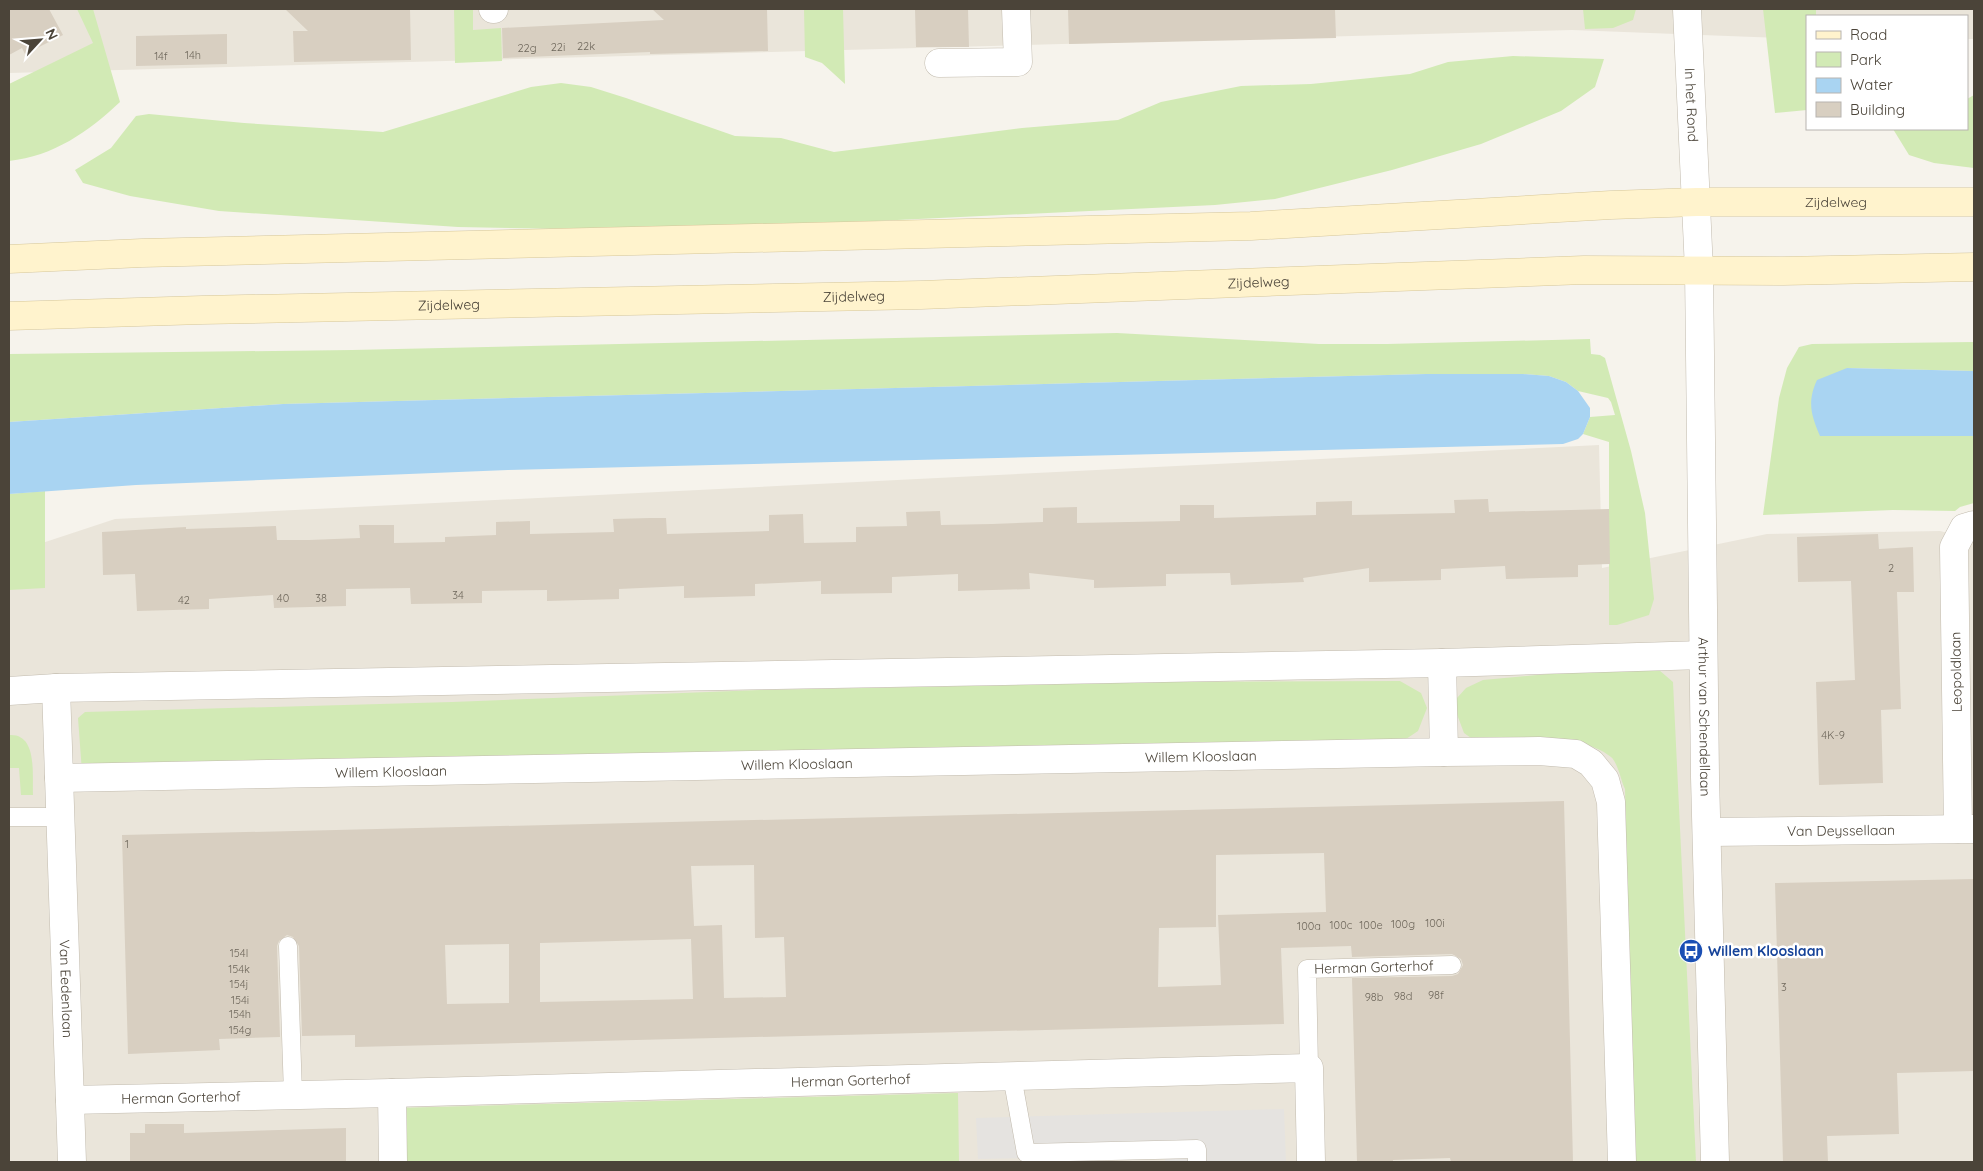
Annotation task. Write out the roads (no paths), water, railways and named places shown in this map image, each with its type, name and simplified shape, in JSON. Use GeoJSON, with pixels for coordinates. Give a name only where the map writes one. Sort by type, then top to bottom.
{"type":"FeatureCollection","features":[{"type":"Feature","properties":{"kind":"main road","name":"Zijdelweg"},"geometry":{"type":"LineString","coordinates":[[9,259],[142,253],[1251,226],[1611,205],[1696,202],[1974,202]]}},
{"type":"Feature","properties":{"kind":"main road","name":"Zijdelweg"},"geometry":{"type":"LineString","coordinates":[[9,316],[931,295],[1584,270],[1783,271],[1974,267]]}},
{"type":"Feature","properties":{"kind":"street"},"geometry":{"type":"LineString","coordinates":[[939,63],[1018,62],[1016,9]]}},
{"type":"Feature","properties":{"kind":"street","name":"In het Rond"},"geometry":{"type":"LineString","coordinates":[[1687,9],[1696,202]]}},
{"type":"Feature","properties":{"kind":"street"},"geometry":{"type":"LineString","coordinates":[[1696,202],[1699,270]]}},
{"type":"Feature","properties":{"kind":"street","name":"Arthur van Schendellaan"},"geometry":{"type":"LineString","coordinates":[[1699,270],[1703,655],[1716,1162]]}},
{"type":"Feature","properties":{"kind":"street","name":"Leopoldlaan"},"geometry":{"type":"LineString","coordinates":[[1966,829],[1954,546],[1964,528],[1974,525]]}},
{"type":"Feature","properties":{"kind":"street"},"geometry":{"type":"LineString","coordinates":[[9,691],[56,688],[1442,663],[1703,655]]}},
{"type":"Feature","properties":{"kind":"street"},"geometry":{"type":"LineString","coordinates":[[1442,663],[1444,752],[1539,751],[1576,754],[1591,763],[1606,780],[1611,802],[1622,1162]]}},
{"type":"Feature","properties":{"kind":"street","name":"Van Eedenlaan"},"geometry":{"type":"LineString","coordinates":[[56,688],[72,1162]]}},
{"type":"Feature","properties":{"kind":"street","name":"Willem Klooslaan"},"geometry":{"type":"LineString","coordinates":[[59,778],[1444,752]]}},
{"type":"Feature","properties":{"kind":"street","name":"Van Deyssellaan"},"geometry":{"type":"LineString","coordinates":[[1708,832],[1966,829]]}},
{"type":"Feature","properties":{"kind":"street","name":"Herman Gorterhof"},"geometry":{"type":"LineString","coordinates":[[70,1100],[1309,1068],[1311,1162]]}},
{"type":"Feature","properties":{"kind":"street"},"geometry":{"type":"LineString","coordinates":[[392,1093],[393,1162]]}},
{"type":"Feature","properties":{"kind":"lane"},"geometry":{"type":"LineString","coordinates":[[9,818],[61,816]]}},
{"type":"Feature","properties":{"kind":"lane"},"geometry":{"type":"LineString","coordinates":[[288,946],[293,1094]]}},
{"type":"Feature","properties":{"kind":"lane","name":"Herman Gorterhof"},"geometry":{"type":"LineString","coordinates":[[1309,1068],[1307,969],[1452,965]]}},
{"type":"Feature","properties":{"kind":"lane"},"geometry":{"type":"LineString","coordinates":[[1012,1076],[1026,1153],[1197,1149],[1197,1162]]}},
{"type":"Feature","properties":{"kind":"water"},"geometry":{"type":"Polygon","coordinates":[[[1847,368],[1974,371],[1974,436],[1820,436],[1811,408],[1812,395],[1817,380],[1847,368]]]}},
{"type":"Feature","properties":{"kind":"water"},"geometry":{"type":"Polygon","coordinates":[[[1426,374],[1523,374],[1549,376],[1566,382],[1578,391],[1590,408],[1590,417],[1583,434],[1578,439],[1563,444],[508,470],[136,485],[9,494],[9,422],[283,404],[1426,374]]]}},
{"type":"Feature","properties":{"kind":"place","name":"Willem Klooslaan"},"geometry":{"type":"Point","coordinates":[1691,951]}}]}
